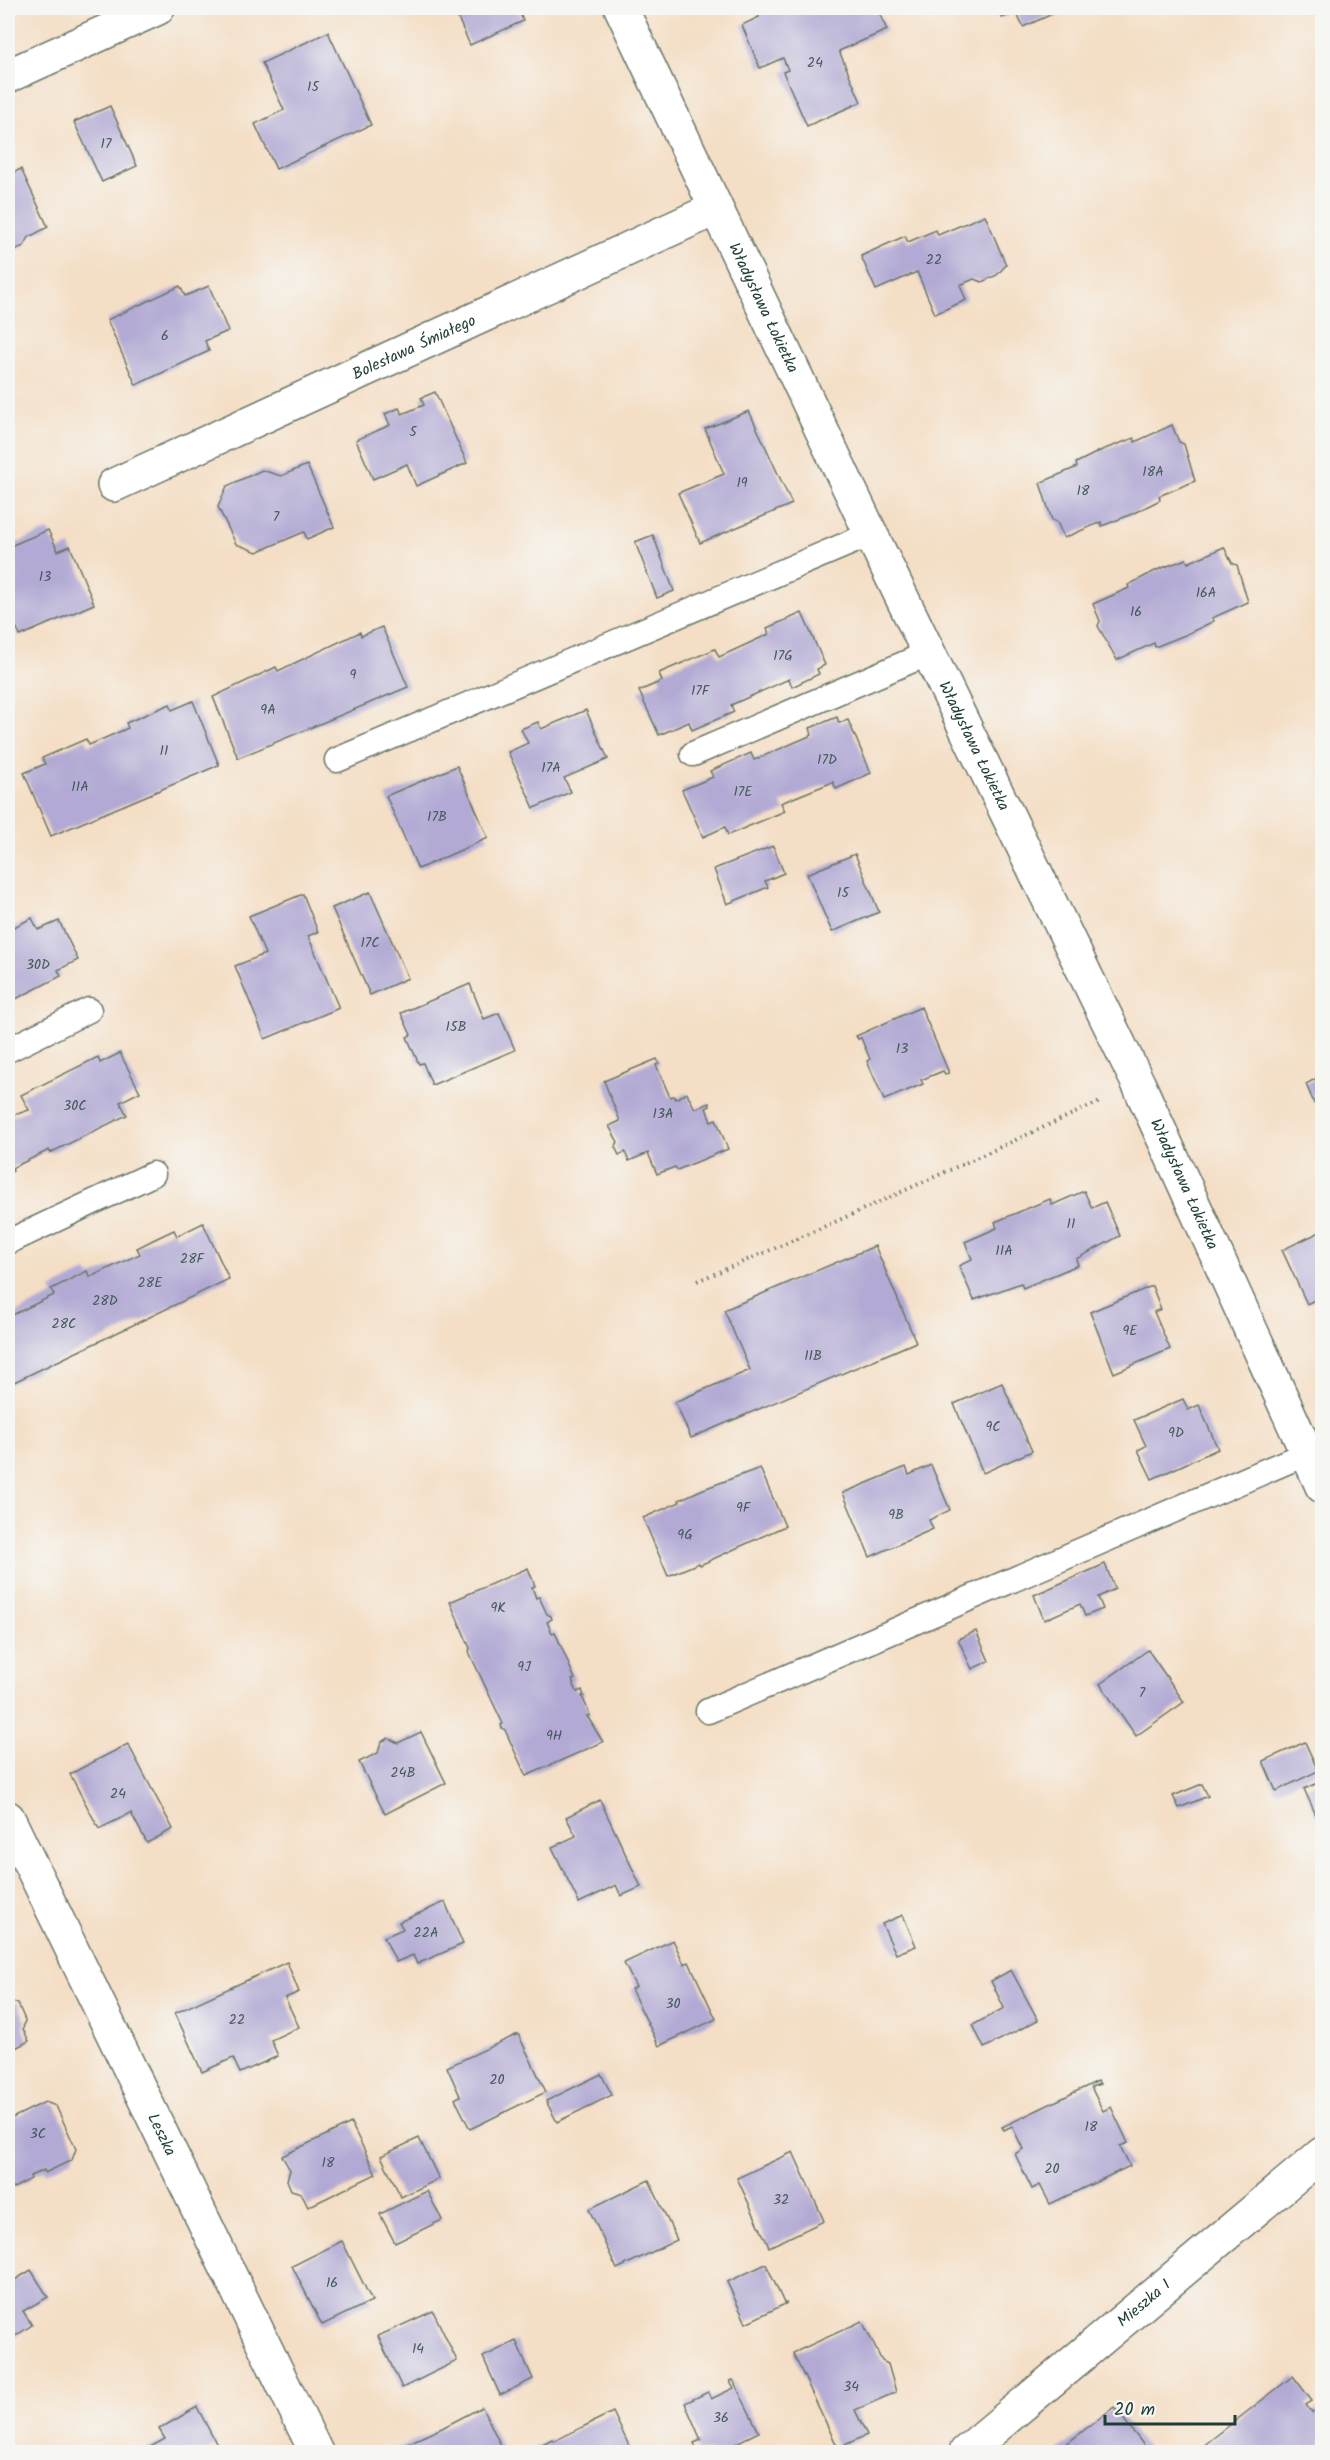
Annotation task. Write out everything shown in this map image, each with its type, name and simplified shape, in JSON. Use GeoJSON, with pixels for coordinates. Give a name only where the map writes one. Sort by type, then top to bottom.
{"type":"FeatureCollection","features":[{"type":"Feature","properties":{"kind":"street"},"geometry":{"type":"LineString","coordinates":[[8,76],[158,8]]}},
{"type":"Feature","properties":{"kind":"street","name":"Władysława Łokietka"},"geometry":{"type":"LineString","coordinates":[[621,8],[715,209],[1139,1085],[1323,1485]]}},
{"type":"Feature","properties":{"kind":"street","name":"Bolesława Śmiałego"},"geometry":{"type":"LineString","coordinates":[[114,485],[715,209]]}},
{"type":"Feature","properties":{"kind":"street","name":"Leszka"},"geometry":{"type":"LineString","coordinates":[[8,1818],[315,2452]]}},
{"type":"Feature","properties":{"kind":"street","name":"Mieszka I"},"geometry":{"type":"LineString","coordinates":[[966,2452],[1323,2154]]}},
{"type":"Feature","properties":{"kind":"lane"},"geometry":{"type":"LineString","coordinates":[[337,760],[872,534]]}},
{"type":"Feature","properties":{"kind":"lane"},"geometry":{"type":"LineString","coordinates":[[693,754],[929,653]]}},
{"type":"Feature","properties":{"kind":"lane"},"geometry":{"type":"LineString","coordinates":[[8,1050],[89,1010]]}},
{"type":"Feature","properties":{"kind":"lane"},"geometry":{"type":"LineString","coordinates":[[8,1242],[153,1174]]}},
{"type":"Feature","properties":{"kind":"lane"},"geometry":{"type":"LineString","coordinates":[[708,1711],[1307,1453]]}},
{"type":"Feature","properties":{"kind":"path"},"geometry":{"type":"LineString","coordinates":[[697,1281],[828,1227],[917,1183],[1139,1085]]}},
{"type":"Feature","properties":{"kind":"building"},"geometry":{"type":"Polygon","coordinates":[[[518,8],[523,21],[470,45],[454,9],[518,8]]]}},
{"type":"Feature","properties":{"kind":"building"},"geometry":{"type":"Polygon","coordinates":[[[776,8],[877,8],[887,30],[839,51],[861,102],[807,126],[783,72],[788,70],[783,58],[760,68],[742,25],[759,17],[758,12],[760,11],[762,14],[776,8]]]}},
{"type":"Feature","properties":{"kind":"building"},"geometry":{"type":"Polygon","coordinates":[[[997,8],[1066,8],[1023,27],[1016,12],[1002,18],[997,8]]]}},
{"type":"Feature","properties":{"kind":"building"},"geometry":{"type":"Polygon","coordinates":[[[328,32],[371,125],[276,169],[255,124],[284,110],[262,63],[328,32]]]}},
{"type":"Feature","properties":{"kind":"building"},"geometry":{"type":"Polygon","coordinates":[[[110,106],[137,166],[102,182],[74,122],[110,106]]]}},
{"type":"Feature","properties":{"kind":"building"},"geometry":{"type":"Polygon","coordinates":[[[21,169],[48,227],[29,237],[24,246],[10,252],[8,251],[8,175],[21,169]]]}},
{"type":"Feature","properties":{"kind":"building"},"geometry":{"type":"Polygon","coordinates":[[[985,215],[1006,265],[997,275],[982,282],[974,279],[960,285],[966,300],[935,314],[917,272],[876,290],[861,256],[905,236],[908,242],[936,230],[938,235],[985,215]]]}},
{"type":"Feature","properties":{"kind":"building"},"geometry":{"type":"Polygon","coordinates":[[[180,286],[185,296],[209,286],[228,331],[205,341],[209,351],[136,385],[107,320],[180,286]]]}},
{"type":"Feature","properties":{"kind":"building"},"geometry":{"type":"Polygon","coordinates":[[[435,392],[467,463],[416,486],[407,464],[373,479],[356,440],[390,425],[385,414],[399,408],[402,414],[424,405],[421,398],[435,392]]]}},
{"type":"Feature","properties":{"kind":"building"},"geometry":{"type":"Polygon","coordinates":[[[749,411],[792,504],[700,543],[678,493],[724,474],[705,429],[749,411]]]}},
{"type":"Feature","properties":{"kind":"building"},"geometry":{"type":"Polygon","coordinates":[[[1172,425],[1179,442],[1184,444],[1195,481],[1159,496],[1160,500],[1132,514],[1102,526],[1101,522],[1064,538],[1057,522],[1052,520],[1040,483],[1077,467],[1076,463],[1102,450],[1134,438],[1135,442],[1172,425]]]}},
{"type":"Feature","properties":{"kind":"building"},"geometry":{"type":"Polygon","coordinates":[[[307,465],[334,527],[307,539],[304,532],[257,552],[236,544],[218,507],[227,486],[262,470],[281,476],[307,465]]]}},
{"type":"Feature","properties":{"kind":"building"},"geometry":{"type":"Polygon","coordinates":[[[48,530],[58,551],[70,546],[94,604],[20,636],[8,606],[8,547],[48,530]]]}},
{"type":"Feature","properties":{"kind":"building"},"geometry":{"type":"Polygon","coordinates":[[[653,535],[674,591],[657,598],[635,542],[653,535]]]}},
{"type":"Feature","properties":{"kind":"building"},"geometry":{"type":"Polygon","coordinates":[[[1224,547],[1232,563],[1237,565],[1248,602],[1212,618],[1214,621],[1185,635],[1155,647],[1154,643],[1117,660],[1098,626],[1100,621],[1093,604],[1129,588],[1128,585],[1157,570],[1186,559],[1188,563],[1224,547]]]}},
{"type":"Feature","properties":{"kind":"building"},"geometry":{"type":"Polygon","coordinates":[[[802,613],[825,665],[817,669],[819,674],[792,687],[789,679],[731,705],[734,712],[692,730],[689,722],[659,735],[639,691],[662,681],[659,673],[715,649],[719,657],[769,634],[767,628],[802,613]]]}},
{"type":"Feature","properties":{"kind":"building"},"geometry":{"type":"Polygon","coordinates":[[[382,627],[408,687],[238,758],[213,697],[276,667],[278,671],[360,632],[361,636],[382,627]]]}},
{"type":"Feature","properties":{"kind":"building"},"geometry":{"type":"Polygon","coordinates":[[[193,701],[219,765],[51,836],[24,773],[45,764],[42,758],[86,739],[89,745],[128,728],[126,723],[170,704],[172,710],[193,701]]]}},
{"type":"Feature","properties":{"kind":"building"},"geometry":{"type":"Polygon","coordinates":[[[586,710],[608,759],[564,778],[571,792],[534,808],[508,752],[528,743],[521,729],[538,722],[541,729],[586,710]]]}},
{"type":"Feature","properties":{"kind":"building"},"geometry":{"type":"Polygon","coordinates":[[[837,717],[839,723],[848,720],[871,773],[836,789],[833,782],[781,803],[785,811],[728,835],[725,827],[703,837],[682,790],[713,777],[710,771],[751,753],[754,760],[812,735],[810,728],[837,717]]]}},
{"type":"Feature","properties":{"kind":"building"},"geometry":{"type":"Polygon","coordinates":[[[457,766],[488,838],[418,869],[386,796],[457,766]]]}},
{"type":"Feature","properties":{"kind":"building"},"geometry":{"type":"Polygon","coordinates":[[[773,846],[784,873],[765,881],[768,887],[727,904],[714,869],[773,846]]]}},
{"type":"Feature","properties":{"kind":"building"},"geometry":{"type":"Polygon","coordinates":[[[855,854],[879,912],[832,932],[807,874],[855,854]]]}},
{"type":"Feature","properties":{"kind":"building"},"geometry":{"type":"Polygon","coordinates":[[[370,892],[408,978],[370,995],[332,908],[370,892]]]}},
{"type":"Feature","properties":{"kind":"building"},"geometry":{"type":"Polygon","coordinates":[[[303,894],[318,932],[308,936],[339,1008],[265,1039],[235,966],[265,954],[249,916],[303,894]]]}},
{"type":"Feature","properties":{"kind":"building"},"geometry":{"type":"Polygon","coordinates":[[[32,918],[38,930],[59,921],[78,960],[58,970],[61,976],[8,1003],[8,930],[32,918]]]}},
{"type":"Feature","properties":{"kind":"building"},"geometry":{"type":"Polygon","coordinates":[[[470,984],[484,1019],[499,1013],[515,1050],[432,1085],[423,1063],[419,1064],[407,1037],[411,1035],[401,1013],[470,984]]]}},
{"type":"Feature","properties":{"kind":"building"},"geometry":{"type":"Polygon","coordinates":[[[921,1007],[949,1073],[945,1074],[943,1071],[921,1080],[923,1084],[884,1100],[867,1061],[870,1059],[861,1038],[858,1039],[856,1036],[921,1007]]]}},
{"type":"Feature","properties":{"kind":"building"},"geometry":{"type":"Polygon","coordinates":[[[120,1053],[140,1092],[120,1102],[127,1115],[50,1153],[49,1150],[12,1168],[13,1171],[8,1174],[8,1117],[29,1110],[21,1095],[98,1057],[100,1063],[120,1053]]]}},
{"type":"Feature","properties":{"kind":"building"},"geometry":{"type":"Polygon","coordinates":[[[657,1059],[659,1063],[656,1065],[670,1097],[674,1096],[675,1099],[687,1093],[695,1109],[709,1103],[710,1106],[706,1108],[711,1121],[716,1119],[728,1149],[677,1170],[675,1167],[657,1174],[648,1153],[629,1161],[625,1152],[619,1155],[615,1147],[618,1142],[609,1126],[620,1121],[604,1081],[657,1059]]]}},
{"type":"Feature","properties":{"kind":"building"},"geometry":{"type":"Polygon","coordinates":[[[1322,1075],[1322,1100],[1314,1103],[1306,1084],[1322,1075]]]}},
{"type":"Feature","properties":{"kind":"building"},"geometry":{"type":"Polygon","coordinates":[[[1084,1191],[1092,1208],[1105,1202],[1120,1236],[1076,1259],[1078,1265],[1023,1288],[1021,1283],[974,1300],[959,1266],[972,1259],[965,1242],[997,1228],[995,1222],[1050,1199],[1052,1205],[1084,1191]]]}},
{"type":"Feature","properties":{"kind":"building"},"geometry":{"type":"Polygon","coordinates":[[[203,1223],[229,1279],[8,1385],[8,1317],[54,1295],[51,1289],[87,1271],[90,1277],[140,1254],[137,1248],[155,1239],[174,1230],[177,1236],[203,1223]]]}},
{"type":"Feature","properties":{"kind":"building"},"geometry":{"type":"Polygon","coordinates":[[[1322,1231],[1322,1296],[1307,1304],[1282,1250],[1322,1231]]]}},
{"type":"Feature","properties":{"kind":"building"},"geometry":{"type":"Polygon","coordinates":[[[875,1246],[916,1342],[691,1438],[675,1402],[750,1370],[724,1310],[875,1246]]]}},
{"type":"Feature","properties":{"kind":"building"},"geometry":{"type":"Polygon","coordinates":[[[1152,1286],[1161,1309],[1154,1312],[1170,1349],[1114,1373],[1090,1312],[1152,1286]]]}},
{"type":"Feature","properties":{"kind":"building"},"geometry":{"type":"Polygon","coordinates":[[[1002,1383],[1032,1451],[983,1473],[954,1404],[1002,1383]]]}},
{"type":"Feature","properties":{"kind":"building"},"geometry":{"type":"Polygon","coordinates":[[[1183,1399],[1188,1410],[1199,1405],[1218,1449],[1152,1479],[1138,1450],[1146,1446],[1134,1420],[1183,1399]]]}},
{"type":"Feature","properties":{"kind":"building"},"geometry":{"type":"Polygon","coordinates":[[[931,1465],[950,1510],[929,1520],[933,1529],[870,1557],[843,1493],[906,1467],[909,1475],[931,1465]]]}},
{"type":"Feature","properties":{"kind":"building"},"geometry":{"type":"Polygon","coordinates":[[[760,1468],[785,1526],[700,1565],[699,1563],[668,1576],[643,1518],[701,1490],[760,1468]]]}},
{"type":"Feature","properties":{"kind":"building"},"geometry":{"type":"Polygon","coordinates":[[[1105,1564],[1115,1589],[1098,1597],[1103,1609],[1085,1616],[1080,1604],[1044,1620],[1034,1595],[1105,1564]]]}},
{"type":"Feature","properties":{"kind":"building"},"geometry":{"type":"Polygon","coordinates":[[[528,1568],[535,1586],[532,1587],[536,1598],[539,1597],[547,1614],[551,1616],[552,1619],[547,1622],[552,1633],[555,1632],[575,1679],[572,1680],[577,1692],[582,1690],[584,1696],[582,1696],[590,1715],[587,1716],[603,1742],[526,1776],[502,1728],[503,1724],[469,1652],[470,1648],[450,1602],[528,1568]]]}},
{"type":"Feature","properties":{"kind":"building"},"geometry":{"type":"Polygon","coordinates":[[[976,1631],[989,1661],[972,1669],[958,1639],[976,1631]]]}},
{"type":"Feature","properties":{"kind":"building"},"geometry":{"type":"Polygon","coordinates":[[[1148,1650],[1184,1702],[1136,1736],[1100,1684],[1148,1650]]]}},
{"type":"Feature","properties":{"kind":"building"},"geometry":{"type":"Polygon","coordinates":[[[421,1732],[446,1783],[385,1814],[359,1762],[378,1753],[381,1742],[388,1738],[398,1743],[421,1732]]]}},
{"type":"Feature","properties":{"kind":"building"},"geometry":{"type":"Polygon","coordinates":[[[1305,1742],[1318,1771],[1276,1791],[1263,1761],[1305,1742]]]}},
{"type":"Feature","properties":{"kind":"building"},"geometry":{"type":"Polygon","coordinates":[[[128,1744],[173,1829],[147,1843],[131,1813],[99,1829],[70,1774],[128,1744]]]}},
{"type":"Feature","properties":{"kind":"building"},"geometry":{"type":"Polygon","coordinates":[[[1322,1781],[1322,1828],[1304,1789],[1322,1781]]]}},
{"type":"Feature","properties":{"kind":"building"},"geometry":{"type":"Polygon","coordinates":[[[1202,1784],[1208,1796],[1179,1808],[1173,1796],[1202,1784]]]}},
{"type":"Feature","properties":{"kind":"building"},"geometry":{"type":"Polygon","coordinates":[[[600,1800],[641,1887],[621,1896],[616,1885],[579,1903],[552,1847],[576,1836],[566,1817],[600,1800]]]}},
{"type":"Feature","properties":{"kind":"building"},"geometry":{"type":"Polygon","coordinates":[[[445,1902],[463,1944],[417,1964],[413,1955],[396,1962],[384,1937],[403,1929],[399,1922],[445,1902]]]}},
{"type":"Feature","properties":{"kind":"building"},"geometry":{"type":"Polygon","coordinates":[[[903,1915],[916,1946],[896,1954],[882,1924],[903,1915]]]}},
{"type":"Feature","properties":{"kind":"building"},"geometry":{"type":"Polygon","coordinates":[[[673,1940],[684,1964],[689,1962],[716,2019],[659,2046],[631,1989],[636,1987],[624,1963],[673,1940]]]}},
{"type":"Feature","properties":{"kind":"building"},"geometry":{"type":"Polygon","coordinates":[[[287,1962],[299,1992],[285,1998],[299,2027],[271,2040],[278,2056],[240,2073],[233,2058],[202,2072],[175,2013],[287,1962]]]}},
{"type":"Feature","properties":{"kind":"building"},"geometry":{"type":"Polygon","coordinates":[[[1011,1970],[1038,2020],[984,2048],[973,2025],[1004,2008],[991,1981],[1011,1970]]]}},
{"type":"Feature","properties":{"kind":"building"},"geometry":{"type":"Polygon","coordinates":[[[8,2000],[18,2004],[25,2020],[23,2029],[29,2041],[8,2052],[8,2000]]]}},
{"type":"Feature","properties":{"kind":"building"},"geometry":{"type":"Polygon","coordinates":[[[518,2034],[546,2092],[470,2129],[455,2099],[460,2096],[447,2067],[518,2034]]]}},
{"type":"Feature","properties":{"kind":"building"},"geometry":{"type":"Polygon","coordinates":[[[601,2074],[612,2095],[557,2122],[546,2101],[601,2074]]]}},
{"type":"Feature","properties":{"kind":"building"},"geometry":{"type":"Polygon","coordinates":[[[1098,2081],[1100,2084],[1091,2087],[1103,2111],[1111,2107],[1128,2143],[1120,2146],[1130,2166],[1050,2204],[1040,2185],[1032,2189],[1015,2154],[1023,2149],[1012,2126],[1004,2130],[1002,2127],[1098,2081]]]}},
{"type":"Feature","properties":{"kind":"building"},"geometry":{"type":"Polygon","coordinates":[[[45,2102],[56,2106],[76,2149],[72,2160],[45,2173],[44,2170],[30,2176],[31,2179],[8,2191],[8,2120],[45,2102]]]}},
{"type":"Feature","properties":{"kind":"building"},"geometry":{"type":"Polygon","coordinates":[[[351,2123],[376,2174],[308,2207],[301,2193],[291,2190],[287,2180],[290,2170],[282,2156],[351,2123]]]}},
{"type":"Feature","properties":{"kind":"building"},"geometry":{"type":"Polygon","coordinates":[[[419,2138],[439,2179],[401,2197],[381,2156],[419,2138]]]}},
{"type":"Feature","properties":{"kind":"building"},"geometry":{"type":"Polygon","coordinates":[[[793,2152],[824,2221],[769,2247],[737,2178],[793,2152]]]}},
{"type":"Feature","properties":{"kind":"building"},"geometry":{"type":"Polygon","coordinates":[[[649,2180],[677,2240],[617,2269],[589,2209],[649,2180]]]}},
{"type":"Feature","properties":{"kind":"building"},"geometry":{"type":"Polygon","coordinates":[[[427,2191],[442,2220],[395,2243],[380,2214],[427,2191]]]}},
{"type":"Feature","properties":{"kind":"building"},"geometry":{"type":"Polygon","coordinates":[[[342,2241],[372,2301],[322,2325],[292,2266],[342,2241]]]}},
{"type":"Feature","properties":{"kind":"building"},"geometry":{"type":"Polygon","coordinates":[[[766,2264],[784,2303],[787,2303],[746,2323],[727,2282],[766,2264]]]}},
{"type":"Feature","properties":{"kind":"building"},"geometry":{"type":"Polygon","coordinates":[[[31,2270],[48,2297],[23,2311],[32,2325],[14,2337],[8,2327],[8,2284],[31,2270]]]}},
{"type":"Feature","properties":{"kind":"building"},"geometry":{"type":"Polygon","coordinates":[[[433,2311],[457,2361],[402,2388],[378,2336],[433,2311]]]}},
{"type":"Feature","properties":{"kind":"building"},"geometry":{"type":"Polygon","coordinates":[[[862,2321],[882,2361],[888,2364],[896,2392],[855,2410],[867,2435],[838,2448],[793,2353],[862,2321]]]}},
{"type":"Feature","properties":{"kind":"building"},"geometry":{"type":"Polygon","coordinates":[[[516,2341],[533,2379],[500,2395],[483,2357],[516,2341]]]}},
{"type":"Feature","properties":{"kind":"building"},"geometry":{"type":"Polygon","coordinates":[[[1293,2376],[1312,2401],[1306,2405],[1312,2413],[1318,2409],[1322,2414],[1322,2448],[1317,2452],[1208,2452],[1203,2446],[1293,2376]]]}},
{"type":"Feature","properties":{"kind":"building"},"geometry":{"type":"Polygon","coordinates":[[[733,2380],[759,2432],[736,2443],[739,2450],[734,2452],[698,2452],[694,2443],[701,2440],[685,2403],[708,2392],[711,2399],[734,2388],[730,2381],[733,2380]]]}},
{"type":"Feature","properties":{"kind":"building"},"geometry":{"type":"Polygon","coordinates":[[[197,2407],[217,2445],[204,2452],[141,2452],[165,2439],[159,2429],[197,2407]]]}},
{"type":"Feature","properties":{"kind":"building"},"geometry":{"type":"Polygon","coordinates":[[[482,2407],[504,2452],[389,2452],[442,2428],[482,2407]]]}},
{"type":"Feature","properties":{"kind":"building"},"geometry":{"type":"Polygon","coordinates":[[[1114,2407],[1149,2452],[1056,2452],[1114,2407]]]}},
{"type":"Feature","properties":{"kind":"building"},"geometry":{"type":"Polygon","coordinates":[[[613,2412],[632,2452],[529,2451],[552,2439],[554,2441],[613,2412]]]}}]}
